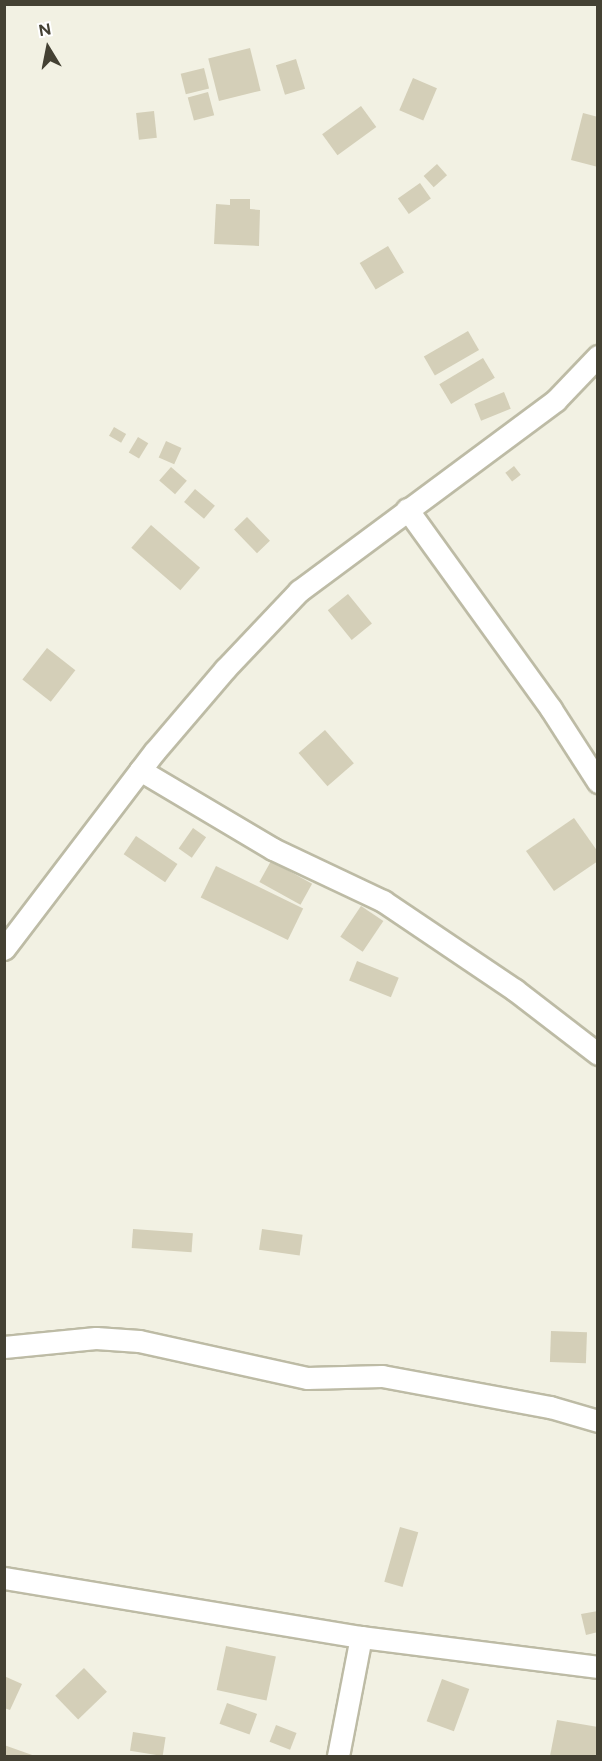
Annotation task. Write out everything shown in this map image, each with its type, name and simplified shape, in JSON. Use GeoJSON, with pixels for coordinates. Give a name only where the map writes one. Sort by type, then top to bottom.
{"type":"FeatureCollection","features":[{"type":"Feature","properties":{"kind":"street"},"geometry":{"type":"LineString","coordinates":[[4,949],[140,770],[225,669],[299,591],[556,400],[597,356]]}},
{"type":"Feature","properties":{"kind":"street"},"geometry":{"type":"LineString","coordinates":[[407,509],[551,709],[597,782]]}},
{"type":"Feature","properties":{"kind":"street"},"geometry":{"type":"LineString","coordinates":[[140,770],[273,849],[383,902],[515,990],[597,1054]]}},
{"type":"Feature","properties":{"kind":"street"},"geometry":{"type":"LineString","coordinates":[[4,1347],[96,1338],[139,1341],[307,1378],[381,1376],[550,1407],[597,1420]]}},
{"type":"Feature","properties":{"kind":"street"},"geometry":{"type":"LineString","coordinates":[[4,1578],[361,1637],[597,1667]]}},
{"type":"Feature","properties":{"kind":"street"},"geometry":{"type":"LineString","coordinates":[[338,1756],[361,1637]]}},
{"type":"Feature","properties":{"kind":"building"},"geometry":{"type":"Polygon","coordinates":[[[250,48],[261,91],[219,101],[208,58],[250,48]]]}},
{"type":"Feature","properties":{"kind":"building"},"geometry":{"type":"Polygon","coordinates":[[[296,59],[305,89],[285,95],[276,65],[296,59]]]}},
{"type":"Feature","properties":{"kind":"building"},"geometry":{"type":"Polygon","coordinates":[[[204,68],[209,88],[186,94],[181,74],[204,68]]]}},
{"type":"Feature","properties":{"kind":"building"},"geometry":{"type":"Polygon","coordinates":[[[413,78],[437,88],[423,120],[399,110],[413,78]]]}},
{"type":"Feature","properties":{"kind":"building"},"geometry":{"type":"Polygon","coordinates":[[[208,92],[214,115],[194,121],[188,97],[208,92]]]}},
{"type":"Feature","properties":{"kind":"building"},"geometry":{"type":"Polygon","coordinates":[[[361,106],[376,127],[337,155],[322,134],[361,106]]]}},
{"type":"Feature","properties":{"kind":"building"},"geometry":{"type":"Polygon","coordinates":[[[154,111],[157,138],[139,140],[136,113],[154,111]]]}},
{"type":"Feature","properties":{"kind":"building"},"geometry":{"type":"Polygon","coordinates":[[[583,113],[598,117],[598,167],[571,160],[583,113]]]}},
{"type":"Feature","properties":{"kind":"building"},"geometry":{"type":"Polygon","coordinates":[[[437,164],[447,175],[434,187],[424,176],[437,164]]]}},
{"type":"Feature","properties":{"kind":"building"},"geometry":{"type":"Polygon","coordinates":[[[420,183],[431,199],[409,214],[398,198],[420,183]]]}},
{"type":"Feature","properties":{"kind":"building"},"geometry":{"type":"Polygon","coordinates":[[[230,199],[250,199],[250,209],[260,210],[259,246],[214,244],[216,204],[230,205],[230,199]]]}},
{"type":"Feature","properties":{"kind":"building"},"geometry":{"type":"Polygon","coordinates":[[[388,246],[404,273],[376,290],[360,263],[388,246]]]}},
{"type":"Feature","properties":{"kind":"building"},"geometry":{"type":"Polygon","coordinates":[[[468,331],[479,350],[435,376],[424,356],[468,331]]]}},
{"type":"Feature","properties":{"kind":"building"},"geometry":{"type":"Polygon","coordinates":[[[483,358],[495,378],[451,404],[439,384],[483,358]]]}},
{"type":"Feature","properties":{"kind":"building"},"geometry":{"type":"Polygon","coordinates":[[[504,392],[511,409],[481,421],[474,404],[504,392]]]}},
{"type":"Feature","properties":{"kind":"building"},"geometry":{"type":"Polygon","coordinates":[[[114,427],[126,434],[121,443],[109,436],[114,427]]]}},
{"type":"Feature","properties":{"kind":"building"},"geometry":{"type":"Polygon","coordinates":[[[138,437],[148,443],[139,459],[129,452],[138,437]]]}},
{"type":"Feature","properties":{"kind":"building"},"geometry":{"type":"Polygon","coordinates":[[[166,441],[182,448],[174,464],[159,457],[166,441]]]}},
{"type":"Feature","properties":{"kind":"building"},"geometry":{"type":"Polygon","coordinates":[[[514,466],[521,475],[512,481],[505,473],[514,466]]]}},
{"type":"Feature","properties":{"kind":"building"},"geometry":{"type":"Polygon","coordinates":[[[171,467],[187,481],[175,494],[159,481],[171,467]]]}},
{"type":"Feature","properties":{"kind":"building"},"geometry":{"type":"Polygon","coordinates":[[[195,489],[215,506],[204,519],[184,502],[195,489]]]}},
{"type":"Feature","properties":{"kind":"building"},"geometry":{"type":"Polygon","coordinates":[[[247,517],[270,541],[257,553],[234,530],[247,517]]]}},
{"type":"Feature","properties":{"kind":"building"},"geometry":{"type":"Polygon","coordinates":[[[151,525],[200,568],[180,590],[131,548],[151,525]]]}},
{"type":"Feature","properties":{"kind":"building"},"geometry":{"type":"Polygon","coordinates":[[[348,594],[372,624],[352,640],[328,610],[348,594]]]}},
{"type":"Feature","properties":{"kind":"building"},"geometry":{"type":"Polygon","coordinates":[[[47,648],[75,670],[51,702],[22,680],[47,648]]]}},
{"type":"Feature","properties":{"kind":"building"},"geometry":{"type":"Polygon","coordinates":[[[325,730],[354,763],[327,786],[299,753],[325,730]]]}},
{"type":"Feature","properties":{"kind":"building"},"geometry":{"type":"Polygon","coordinates":[[[574,818],[598,852],[598,861],[554,891],[526,851],[574,818]]]}},
{"type":"Feature","properties":{"kind":"building"},"geometry":{"type":"Polygon","coordinates":[[[193,828],[206,837],[192,858],[179,848],[193,828]]]}},
{"type":"Feature","properties":{"kind":"building"},"geometry":{"type":"Polygon","coordinates":[[[136,836],[177,864],[165,882],[124,854],[136,836]]]}},
{"type":"Feature","properties":{"kind":"building"},"geometry":{"type":"Polygon","coordinates":[[[271,861],[312,884],[300,905],[259,882],[271,861]]]}},
{"type":"Feature","properties":{"kind":"building"},"geometry":{"type":"Polygon","coordinates":[[[216,866],[303,909],[288,940],[201,897],[216,866]]]}},
{"type":"Feature","properties":{"kind":"building"},"geometry":{"type":"Polygon","coordinates":[[[361,906],[383,921],[363,952],[340,937],[361,906]]]}},
{"type":"Feature","properties":{"kind":"building"},"geometry":{"type":"Polygon","coordinates":[[[357,961],[399,978],[391,997],[349,980],[357,961]]]}},
{"type":"Feature","properties":{"kind":"building"},"geometry":{"type":"Polygon","coordinates":[[[133,1229],[193,1233],[192,1252],[132,1248],[133,1229]]]}},
{"type":"Feature","properties":{"kind":"building"},"geometry":{"type":"Polygon","coordinates":[[[262,1229],[303,1235],[300,1256],[259,1250],[262,1229]]]}},
{"type":"Feature","properties":{"kind":"building"},"geometry":{"type":"Polygon","coordinates":[[[551,1331],[587,1332],[586,1363],[550,1362],[551,1331]]]}},
{"type":"Feature","properties":{"kind":"building"},"geometry":{"type":"Polygon","coordinates":[[[400,1527],[418,1532],[403,1587],[384,1582],[400,1527]]]}},
{"type":"Feature","properties":{"kind":"building"},"geometry":{"type":"Polygon","coordinates":[[[598,1611],[598,1632],[586,1635],[581,1614],[598,1611]]]}},
{"type":"Feature","properties":{"kind":"building"},"geometry":{"type":"Polygon","coordinates":[[[226,1646],[276,1657],[267,1701],[217,1690],[226,1646]]]}},
{"type":"Feature","properties":{"kind":"building"},"geometry":{"type":"Polygon","coordinates":[[[84,1668],[107,1692],[78,1720],[55,1696],[84,1668]]]}},
{"type":"Feature","properties":{"kind":"building"},"geometry":{"type":"Polygon","coordinates":[[[4,1676],[22,1684],[10,1710],[4,1708],[4,1676]]]}},
{"type":"Feature","properties":{"kind":"building"},"geometry":{"type":"Polygon","coordinates":[[[442,1679],[469,1689],[454,1731],[427,1721],[442,1679]]]}},
{"type":"Feature","properties":{"kind":"building"},"geometry":{"type":"Polygon","coordinates":[[[227,1703],[257,1714],[250,1735],[219,1724],[227,1703]]]}},
{"type":"Feature","properties":{"kind":"building"},"geometry":{"type":"Polygon","coordinates":[[[557,1720],[598,1727],[598,1756],[550,1756],[557,1720]]]}},
{"type":"Feature","properties":{"kind":"building"},"geometry":{"type":"Polygon","coordinates":[[[276,1725],[297,1733],[290,1750],[270,1742],[276,1725]]]}},
{"type":"Feature","properties":{"kind":"building"},"geometry":{"type":"Polygon","coordinates":[[[133,1732],[166,1737],[163,1756],[130,1751],[133,1732]]]}},
{"type":"Feature","properties":{"kind":"building"},"geometry":{"type":"Polygon","coordinates":[[[4,1745],[35,1756],[4,1756],[4,1745]]]}}]}
